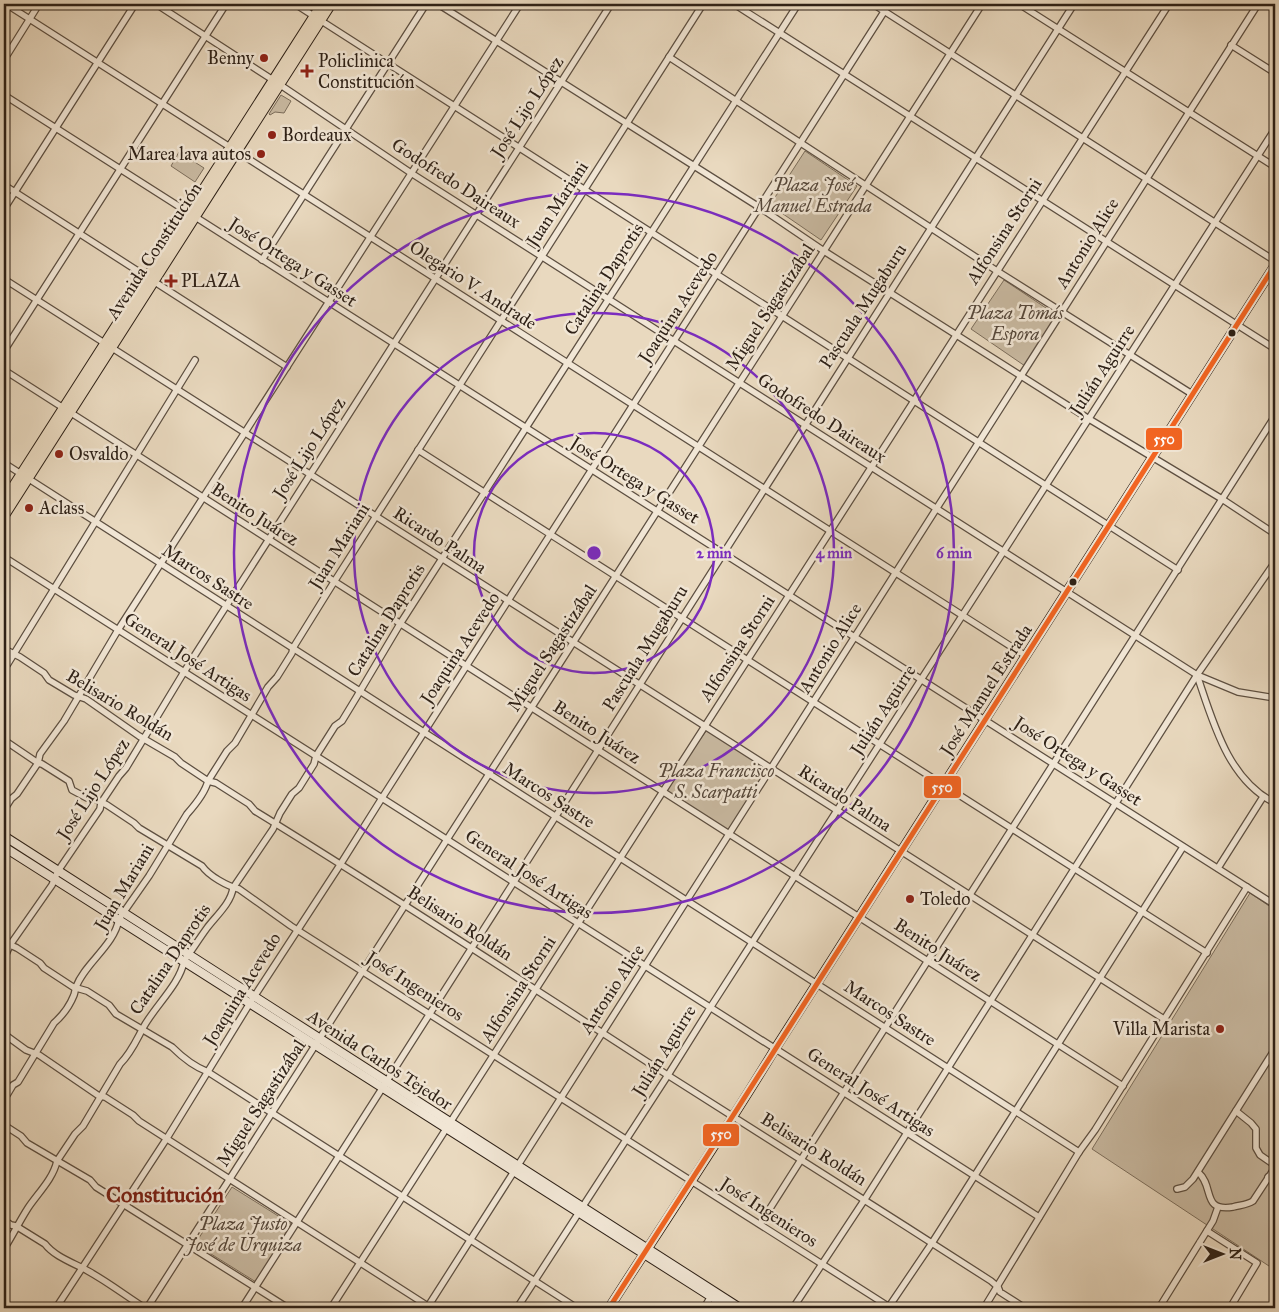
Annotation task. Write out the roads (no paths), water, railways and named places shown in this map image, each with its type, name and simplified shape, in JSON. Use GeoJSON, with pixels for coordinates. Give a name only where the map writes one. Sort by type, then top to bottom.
{"type":"FeatureCollection","features":[{"type":"Feature","properties":{"kind":"main road","name":"Avenida Constitución"},"geometry":{"type":"LineString","coordinates":[[317,18],[322,4]]}},
{"type":"Feature","properties":{"kind":"main road","name":"Avenida Constitución"},"geometry":{"type":"LineString","coordinates":[[4,516],[24,476],[66,410],[317,18],[331,4]]}},
{"type":"Feature","properties":{"kind":"main road","name":"José Manuel Estrada"},"geometry":{"type":"LineString","coordinates":[[609,1308],[734,1116],[774,1049],[1275,263]]}},
{"type":"Feature","properties":{"kind":"main road","name":"Avenida Constitución"},"geometry":{"type":"LineString","coordinates":[[4,501],[24,476]]}},
{"type":"Feature","properties":{"kind":"main road","name":"Avenida Carlos Tejedor"},"geometry":{"type":"LineString","coordinates":[[4,836],[58,871],[121,916],[384,1085],[713,1294],[740,1308]]}},
{"type":"Feature","properties":{"kind":"main road","name":"Avenida Carlos Tejedor"},"geometry":{"type":"LineString","coordinates":[[4,847],[121,916]]}},
{"type":"Feature","properties":{"kind":"main road","name":"Avenida Carlos Tejedor"},"geometry":{"type":"LineString","coordinates":[[713,1294],[729,1308]]}},
{"type":"Feature","properties":{"kind":"street","name":"Olegario V. Andrade"},"geometry":{"type":"LineString","coordinates":[[6,4],[1026,656]]}},
{"type":"Feature","properties":{"kind":"street"},"geometry":{"type":"LineString","coordinates":[[4,60],[40,4]]}},
{"type":"Feature","properties":{"kind":"street"},"geometry":{"type":"LineString","coordinates":[[4,209],[135,4]]}},
{"type":"Feature","properties":{"kind":"street","name":"Godofredo Daireaux"},"geometry":{"type":"LineString","coordinates":[[156,4],[206,35],[476,215],[1197,675],[1238,692],[1275,698]]}},
{"type":"Feature","properties":{"kind":"street"},"geometry":{"type":"LineString","coordinates":[[4,351],[226,4]]}},
{"type":"Feature","properties":{"kind":"street"},"geometry":{"type":"LineString","coordinates":[[295,4],[1178,570]]}},
{"type":"Feature","properties":{"kind":"street"},"geometry":{"type":"LineString","coordinates":[[262,260],[426,4]]}},
{"type":"Feature","properties":{"kind":"street"},"geometry":{"type":"LineString","coordinates":[[438,4],[759,207],[824,251],[1088,419],[1222,499],[1275,534]]}},
{"type":"Feature","properties":{"kind":"street"},"geometry":{"type":"LineString","coordinates":[[4,810],[38,763],[40,754],[64,721],[118,630],[520,4]]}},
{"type":"Feature","properties":{"kind":"street","name":"José Lijo López"},"geometry":{"type":"LineString","coordinates":[[4,958],[7,944],[37,908],[78,839],[85,834],[100,809],[101,803],[126,768],[184,672],[611,4]]}},
{"type":"Feature","properties":{"kind":"street","name":"Juan Mariani"},"geometry":{"type":"LineString","coordinates":[[4,1100],[13,1085],[18,1082],[34,1054],[75,994],[76,988],[112,936],[121,916],[165,852],[167,845],[187,814],[195,806],[207,787],[208,781],[252,716],[257,703],[277,677],[334,582],[703,4]]}},
{"type":"Feature","properties":{"kind":"street"},"geometry":{"type":"LineString","coordinates":[[734,4],[1275,349]]}},
{"type":"Feature","properties":{"kind":"street","name":"Catalina Daprotis"},"geometry":{"type":"LineString","coordinates":[[4,1249],[15,1232],[16,1226],[44,1187],[57,1161],[98,1103],[99,1096],[120,1064],[128,1057],[142,1029],[183,968],[186,958],[218,915],[232,893],[233,888],[275,824],[280,812],[292,794],[299,788],[335,726],[342,721],[400,624],[798,4]]}},
{"type":"Feature","properties":{"kind":"street"},"geometry":{"type":"LineString","coordinates":[[873,4],[1215,222],[1275,263]]}},
{"type":"Feature","properties":{"kind":"street","name":"Joaquina Acevedo"},"geometry":{"type":"LineString","coordinates":[[56,1308],[167,1138],[297,929],[340,866],[889,4]]}},
{"type":"Feature","properties":{"kind":"street","name":"Miguel Sagastizábal"},"geometry":{"type":"LineString","coordinates":[[146,1308],[230,1180],[982,4]]}},
{"type":"Feature","properties":{"kind":"street"},"geometry":{"type":"LineString","coordinates":[[1019,4],[1275,167]]}},
{"type":"Feature","properties":{"kind":"street","name":"Pascuala Mugaburu"},"geometry":{"type":"LineString","coordinates":[[242,1308],[1074,4]]}},
{"type":"Feature","properties":{"kind":"street","name":"Alfonsina Storni"},"geometry":{"type":"LineString","coordinates":[[331,1308],[1168,4]]}},
{"type":"Feature","properties":{"kind":"street","name":"Antonio Alice"},"geometry":{"type":"LineString","coordinates":[[429,1308],[602,1032],[1258,4]]}},
{"type":"Feature","properties":{"kind":"street"},"geometry":{"type":"LineString","coordinates":[[1231,45],[1275,73]]}},
{"type":"Feature","properties":{"kind":"street"},"geometry":{"type":"LineString","coordinates":[[669,57],[930,228],[1192,394]]}},
{"type":"Feature","properties":{"kind":"street","name":"José Ortega y Gasset"},"geometry":{"type":"LineString","coordinates":[[4,95],[1275,905]]}},
{"type":"Feature","properties":{"kind":"street","name":"Julián Aguirre"},"geometry":{"type":"LineString","coordinates":[[517,1308],[1275,129]]}},
{"type":"Feature","properties":{"kind":"street"},"geometry":{"type":"LineString","coordinates":[[4,185],[287,367]]}},
{"type":"Feature","properties":{"kind":"street","name":"Ricardo Palma"},"geometry":{"type":"LineString","coordinates":[[4,279],[1164,1019]]}},
{"type":"Feature","properties":{"kind":"street"},"geometry":{"type":"LineString","coordinates":[[4,670],[195,360]]}},
{"type":"Feature","properties":{"kind":"street","name":"Benito Juárez"},"geometry":{"type":"LineString","coordinates":[[4,370],[1123,1086]]}},
{"type":"Feature","properties":{"kind":"street"},"geometry":{"type":"LineString","coordinates":[[760,1224],[1275,416]]}},
{"type":"Feature","properties":{"kind":"street"},"geometry":{"type":"LineString","coordinates":[[418,450],[1207,954]]}},
{"type":"Feature","properties":{"kind":"street","name":"Marcos Sastre"},"geometry":{"type":"LineString","coordinates":[[4,463],[1079,1152]]}},
{"type":"Feature","properties":{"kind":"street","name":"General José Artigas"},"geometry":{"type":"LineString","coordinates":[[4,557],[1039,1217]]}},
{"type":"Feature","properties":{"kind":"street"},"geometry":{"type":"LineString","coordinates":[[794,1308],[1197,675],[1275,562]]}},
{"type":"Feature","properties":{"kind":"street","name":"Belisario Roldán"},"geometry":{"type":"LineString","coordinates":[[4,649],[44,673],[49,680],[108,713],[113,719],[175,756],[181,763],[208,781],[216,782],[249,804],[255,811],[340,866],[405,905],[668,1075],[865,1199],[991,1281],[998,1287],[1000,1292],[1025,1308]]}},
{"type":"Feature","properties":{"kind":"street"},"geometry":{"type":"LineString","coordinates":[[1197,675],[1215,728],[1228,754],[1243,777],[1262,797],[1275,803]]}},
{"type":"Feature","properties":{"kind":"street","name":"José Ingenieros"},"geometry":{"type":"LineString","coordinates":[[4,740],[70,782],[72,790],[107,805],[139,828],[171,846],[233,888],[240,889],[265,906],[268,911],[889,1308]]}},
{"type":"Feature","properties":{"kind":"street"},"geometry":{"type":"LineString","coordinates":[[1218,868],[1262,797]]}},
{"type":"Feature","properties":{"kind":"street"},"geometry":{"type":"LineString","coordinates":[[889,1308],[1183,847]]}},
{"type":"Feature","properties":{"kind":"street"},"geometry":{"type":"LineString","coordinates":[[984,1308],[1079,1152],[1207,954],[1247,887]]}},
{"type":"Feature","properties":{"kind":"street"},"geometry":{"type":"LineString","coordinates":[[7,944],[40,963],[44,968],[76,988],[87,992],[108,1005],[116,1014],[172,1047],[177,1053],[201,1069],[577,1308]]}},
{"type":"Feature","properties":{"kind":"street"},"geometry":{"type":"LineString","coordinates":[[4,1034],[26,1050],[39,1055],[61,1069],[99,1096],[105,1097],[429,1308]]}},
{"type":"Feature","properties":{"kind":"street"},"geometry":{"type":"LineString","coordinates":[[1177,1189],[1185,1187],[1198,1172],[1275,1049]]}},
{"type":"Feature","properties":{"kind":"street"},"geometry":{"type":"LineString","coordinates":[[1198,1172],[1206,1183],[1212,1202],[1218,1208],[1223,1208],[1248,1204],[1253,1201],[1274,1169],[1274,1164],[1260,1155],[1256,1148],[1256,1129],[1236,1111]]}},
{"type":"Feature","properties":{"kind":"street"},"geometry":{"type":"LineString","coordinates":[[4,1125],[21,1136],[27,1143],[288,1308]]}},
{"type":"Feature","properties":{"kind":"street"},"geometry":{"type":"LineString","coordinates":[[1268,1177],[1275,1181]]}},
{"type":"Feature","properties":{"kind":"street"},"geometry":{"type":"LineString","coordinates":[[1158,1308],[1213,1221],[1218,1208]]}},
{"type":"Feature","properties":{"kind":"street"},"geometry":{"type":"LineString","coordinates":[[4,1220],[146,1308]]}},
{"type":"Feature","properties":{"kind":"street"},"geometry":{"type":"LineString","coordinates":[[1207,1231],[1257,1262],[1230,1308]]}},
{"type":"Feature","properties":{"kind":"street"},"geometry":{"type":"LineString","coordinates":[[704,1308],[713,1294]]}},
{"type":"Feature","properties":{"kind":"place","name":"Benny"},"geometry":{"type":"Point","coordinates":[264,58]}},
{"type":"Feature","properties":{"kind":"place","name":"Policlinica Constitución"},"geometry":{"type":"Point","coordinates":[307,71]}},
{"type":"Feature","properties":{"kind":"place","name":"Bordeaux"},"geometry":{"type":"Point","coordinates":[272,135]}},
{"type":"Feature","properties":{"kind":"place","name":"Marea lava autos"},"geometry":{"type":"Point","coordinates":[261,154]}},
{"type":"Feature","properties":{"kind":"place","name":"PLAZA"},"geometry":{"type":"Point","coordinates":[171,281]}},
{"type":"Feature","properties":{"kind":"place","name":"Osvaldo"},"geometry":{"type":"Point","coordinates":[59,454]}},
{"type":"Feature","properties":{"kind":"place","name":"Aclass"},"geometry":{"type":"Point","coordinates":[29,508]}},
{"type":"Feature","properties":{"kind":"place","name":"Toledo"},"geometry":{"type":"Point","coordinates":[910,899]}},
{"type":"Feature","properties":{"kind":"place","name":"Villa Marista"},"geometry":{"type":"Point","coordinates":[1220,1029]}},
{"type":"Feature","properties":{"kind":"district","name":"Constitución"},"geometry":{"type":"Point","coordinates":[165,1194]}},
{"type":"Feature","properties":{"kind":"park label","name":"Plaza José Manuel Estrada"},"geometry":{"type":"Point","coordinates":[813,195]}},
{"type":"Feature","properties":{"kind":"park label","name":"Plaza Tomás Espora"},"geometry":{"type":"Point","coordinates":[1015,323]}},
{"type":"Feature","properties":{"kind":"park label","name":"Plaza Francisco S. Scarpatti"},"geometry":{"type":"Point","coordinates":[716,781]}},
{"type":"Feature","properties":{"kind":"park label","name":"Plaza Justo José de Urquiza"},"geometry":{"type":"Point","coordinates":[243,1234]}}]}
